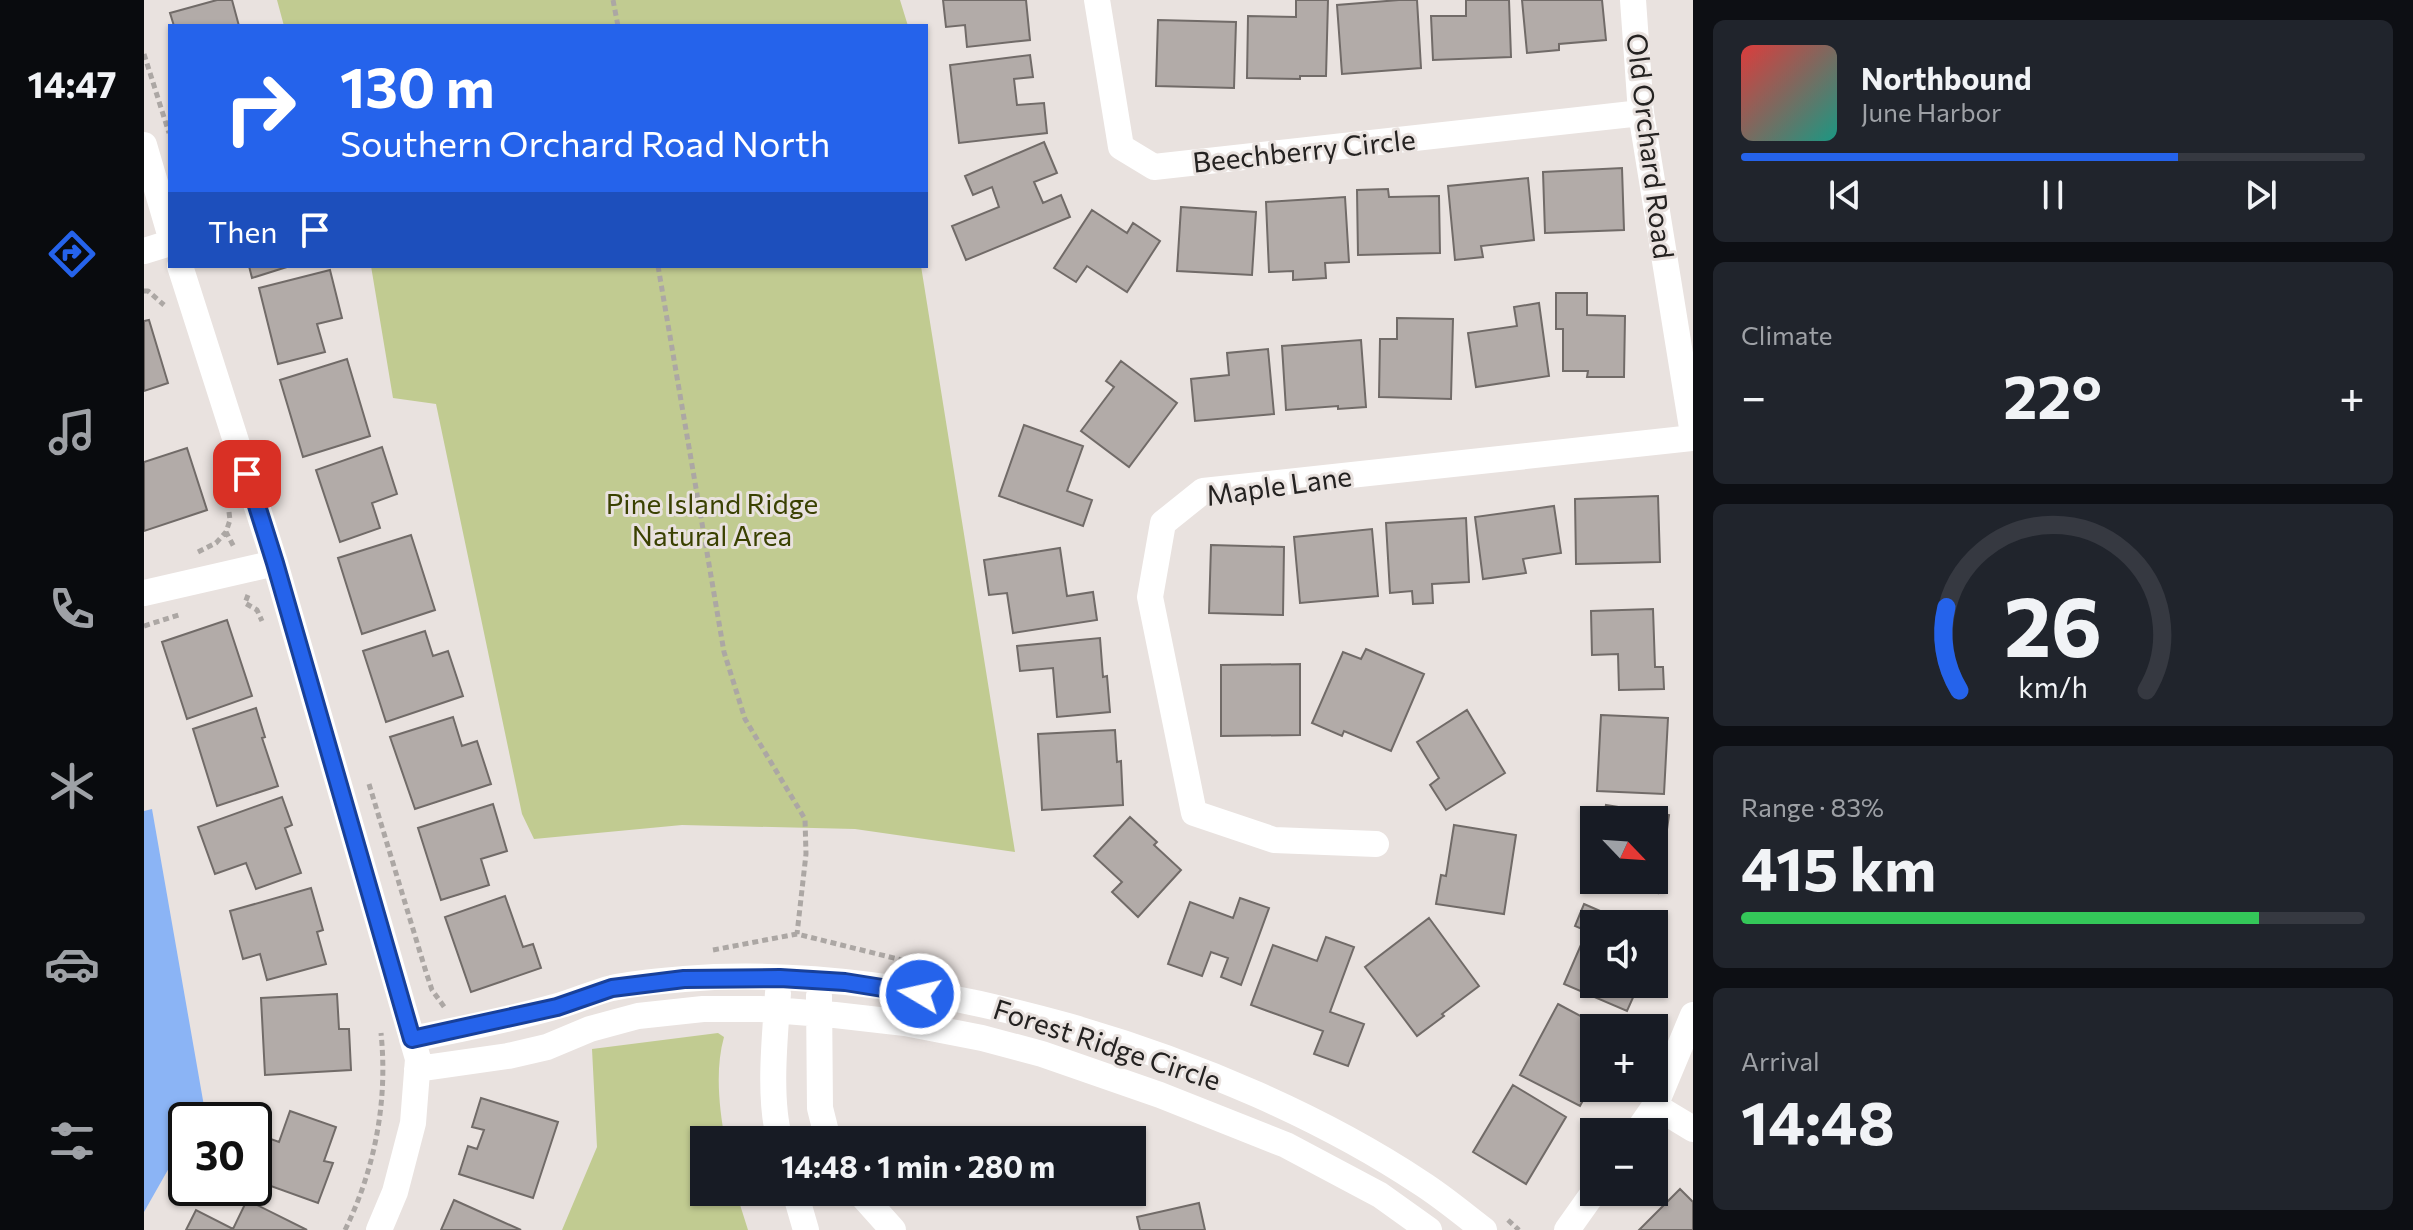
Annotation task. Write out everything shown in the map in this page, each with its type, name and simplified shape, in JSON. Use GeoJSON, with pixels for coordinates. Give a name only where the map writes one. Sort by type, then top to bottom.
{"type":"FeatureCollection","features":[{"type":"Feature","properties":{"kind":"street","name":"Beechberry Circle"},"geometry":{"type":"LineString","coordinates":[[1097,0],[1121,147],[1154,167],[1641,113]]}},
{"type":"Feature","properties":{"kind":"street","name":"Old Orchard Road"},"geometry":{"type":"LineString","coordinates":[[1633,0],[1641,113],[1693,436]]}},
{"type":"Feature","properties":{"kind":"street"},"geometry":{"type":"LineString","coordinates":[[144,145],[168,227]]}},
{"type":"Feature","properties":{"kind":"street"},"geometry":{"type":"LineString","coordinates":[[144,251],[168,244]]}},
{"type":"Feature","properties":{"kind":"street"},"geometry":{"type":"LineString","coordinates":[[181,268],[275,563],[418,1059],[413,1123],[395,1192],[379,1230]]}},
{"type":"Feature","properties":{"kind":"street","name":"Maple Lane"},"geometry":{"type":"LineString","coordinates":[[1376,844],[1274,840],[1194,813],[1150,597],[1163,523],[1203,491],[1693,436]]}},
{"type":"Feature","properties":{"kind":"street"},"geometry":{"type":"LineString","coordinates":[[144,593],[275,563]]}},
{"type":"Feature","properties":{"kind":"street"},"geometry":{"type":"LineString","coordinates":[[775,1126],[774,1049],[780,978]]}},
{"type":"Feature","properties":{"kind":"street","name":"Forest Ridge Circle"},"geometry":{"type":"LineString","coordinates":[[412,1039],[557,1007],[612,988],[684,979],[780,978],[893,989],[974,1004],[1063,1026],[1170,1059],[1293,1112],[1350,1142],[1421,1183],[1484,1230]]}},
{"type":"Feature","properties":{"kind":"street"},"geometry":{"type":"LineString","coordinates":[[819,980],[820,1108],[824,1126]]}},
{"type":"Feature","properties":{"kind":"street","name":"Forest Ridge Circle"},"geometry":{"type":"LineString","coordinates":[[417,1069],[547,1047],[590,1029],[638,1016],[703,1009],[777,1011],[905,1023],[1042,1054],[1145,1089],[1286,1145],[1380,1195],[1429,1230]]}},
{"type":"Feature","properties":{"kind":"street"},"geometry":{"type":"LineString","coordinates":[[1647,1118],[1655,1106],[1693,1015]]}},
{"type":"Feature","properties":{"kind":"street"},"geometry":{"type":"LineString","coordinates":[[1655,1106],[1693,1129]]}},
{"type":"Feature","properties":{"kind":"street"},"geometry":{"type":"LineString","coordinates":[[799,1206],[806,1230]]}},
{"type":"Feature","properties":{"kind":"street"},"geometry":{"type":"LineString","coordinates":[[872,1206],[893,1230]]}},
{"type":"Feature","properties":{"kind":"street"},"geometry":{"type":"LineString","coordinates":[[1567,1230],[1584,1206]]}},
{"type":"Feature","properties":{"kind":"path"},"geometry":{"type":"LineString","coordinates":[[613,0],[618,24]]}},
{"type":"Feature","properties":{"kind":"path"},"geometry":{"type":"LineString","coordinates":[[144,54],[168,132]]}},
{"type":"Feature","properties":{"kind":"path"},"geometry":{"type":"LineString","coordinates":[[658,268],[724,652],[745,719],[805,819],[806,854],[797,934]]}},
{"type":"Feature","properties":{"kind":"path"},"geometry":{"type":"LineString","coordinates":[[201,551],[216,543],[226,532],[230,520],[228,509]]}},
{"type":"Feature","properties":{"kind":"path"},"geometry":{"type":"LineString","coordinates":[[226,532],[243,570],[248,595],[245,603],[257,610],[265,625]]}},
{"type":"Feature","properties":{"kind":"path"},"geometry":{"type":"LineString","coordinates":[[345,1230],[370,1165],[379,1126],[384,1087],[380,1021]]}},
{"type":"Feature","properties":{"kind":"green space"},"geometry":{"type":"Polygon","coordinates":[[[277,0],[900,0],[907,24],[283,24],[277,0]]]}},
{"type":"Feature","properties":{"kind":"green space","name":"Pine Island Ridge Natural Area"},"geometry":{"type":"Polygon","coordinates":[[[371,268],[921,268],[1015,852],[855,829],[682,825],[534,839],[522,814],[436,404],[393,398],[371,268]]]}},
{"type":"Feature","properties":{"kind":"green space"},"geometry":{"type":"Polygon","coordinates":[[[718,1033],[724,1037],[719,1088],[723,1126],[690,1126],[690,1206],[740,1206],[748,1230],[562,1230],[597,1147],[592,1049],[718,1033]]]}},
{"type":"Feature","properties":{"kind":"water"},"geometry":{"type":"Polygon","coordinates":[[[152,809],[203,1102],[168,1102],[168,1170],[144,1212],[144,811],[152,809]]]}},
{"type":"Feature","properties":{"kind":"building"},"geometry":{"type":"Polygon","coordinates":[[[217,0],[232,0],[238,24],[173,24],[170,13],[217,0]]]}},
{"type":"Feature","properties":{"kind":"building"},"geometry":{"type":"Polygon","coordinates":[[[943,0],[1026,0],[1030,40],[967,47],[965,25],[946,27],[943,0]]]}},
{"type":"Feature","properties":{"kind":"building"},"geometry":{"type":"Polygon","coordinates":[[[1296,0],[1328,0],[1326,76],[1247,78],[1248,16],[1296,17],[1296,0]]]}},
{"type":"Feature","properties":{"kind":"building"},"geometry":{"type":"Polygon","coordinates":[[[1417,0],[1421,68],[1342,74],[1337,5],[1417,0]]]}},
{"type":"Feature","properties":{"kind":"building"},"geometry":{"type":"Polygon","coordinates":[[[1466,0],[1509,0],[1511,57],[1433,60],[1431,16],[1466,16],[1466,0]]]}},
{"type":"Feature","properties":{"kind":"building"},"geometry":{"type":"Polygon","coordinates":[[[1522,0],[1602,0],[1606,40],[1559,44],[1559,50],[1527,53],[1522,0]]]}},
{"type":"Feature","properties":{"kind":"building"},"geometry":{"type":"Polygon","coordinates":[[[1158,20],[1236,22],[1234,88],[1156,86],[1158,20]]]}},
{"type":"Feature","properties":{"kind":"building"},"geometry":{"type":"Polygon","coordinates":[[[1030,55],[1033,77],[1014,79],[1017,105],[1044,103],[1047,133],[959,143],[950,65],[1030,55]]]}},
{"type":"Feature","properties":{"kind":"building"},"geometry":{"type":"Polygon","coordinates":[[[1044,142],[1057,173],[1034,182],[1043,203],[1061,195],[1070,217],[966,260],[952,226],[999,207],[992,187],[973,195],[965,176],[1044,142]]]}},
{"type":"Feature","properties":{"kind":"building"},"geometry":{"type":"Polygon","coordinates":[[[1622,168],[1624,230],[1545,233],[1543,172],[1622,168]]]}},
{"type":"Feature","properties":{"kind":"building"},"geometry":{"type":"Polygon","coordinates":[[[1528,178],[1534,240],[1481,246],[1483,257],[1455,260],[1448,186],[1528,178]]]}},
{"type":"Feature","properties":{"kind":"building"},"geometry":{"type":"Polygon","coordinates":[[[1388,189],[1389,197],[1439,196],[1440,253],[1358,255],[1357,190],[1388,189]]]}},
{"type":"Feature","properties":{"kind":"building"},"geometry":{"type":"Polygon","coordinates":[[[1345,197],[1349,262],[1325,263],[1326,278],[1293,280],[1293,271],[1269,272],[1266,202],[1345,197]]]}},
{"type":"Feature","properties":{"kind":"building"},"geometry":{"type":"Polygon","coordinates":[[[1181,207],[1256,212],[1252,275],[1177,271],[1181,207]]]}},
{"type":"Feature","properties":{"kind":"building"},"geometry":{"type":"Polygon","coordinates":[[[1092,210],[1127,233],[1133,223],[1160,241],[1127,292],[1087,266],[1076,282],[1054,268],[1092,210]]]}},
{"type":"Feature","properties":{"kind":"building"},"geometry":{"type":"Polygon","coordinates":[[[250,268],[284,268],[252,278],[250,268]]]}},
{"type":"Feature","properties":{"kind":"building"},"geometry":{"type":"Polygon","coordinates":[[[330,270],[342,318],[317,324],[325,352],[278,364],[259,288],[330,270]]]}},
{"type":"Feature","properties":{"kind":"building"},"geometry":{"type":"Polygon","coordinates":[[[1556,293],[1587,293],[1587,315],[1625,316],[1624,377],[1587,377],[1588,371],[1563,371],[1563,329],[1556,329],[1556,293]]]}},
{"type":"Feature","properties":{"kind":"building"},"geometry":{"type":"Polygon","coordinates":[[[1539,303],[1549,376],[1476,387],[1468,333],[1517,326],[1514,307],[1539,303]]]}},
{"type":"Feature","properties":{"kind":"building"},"geometry":{"type":"Polygon","coordinates":[[[1397,318],[1453,319],[1451,399],[1379,397],[1380,339],[1397,339],[1397,318]]]}},
{"type":"Feature","properties":{"kind":"building"},"geometry":{"type":"Polygon","coordinates":[[[149,320],[168,383],[144,391],[144,321],[149,320]]]}},
{"type":"Feature","properties":{"kind":"building"},"geometry":{"type":"Polygon","coordinates":[[[1361,340],[1366,407],[1286,410],[1282,346],[1361,340]]]}},
{"type":"Feature","properties":{"kind":"building"},"geometry":{"type":"Polygon","coordinates":[[[1268,349],[1274,414],[1195,421],[1191,379],[1229,375],[1227,353],[1268,349]]]}},
{"type":"Feature","properties":{"kind":"building"},"geometry":{"type":"Polygon","coordinates":[[[347,359],[370,436],[303,457],[280,380],[347,359]]]}},
{"type":"Feature","properties":{"kind":"building"},"geometry":{"type":"Polygon","coordinates":[[[1121,361],[1177,403],[1129,467],[1081,431],[1114,387],[1106,381],[1121,361]]]}},
{"type":"Feature","properties":{"kind":"building"},"geometry":{"type":"Polygon","coordinates":[[[1024,425],[1083,446],[1067,491],[1092,500],[1083,526],[999,496],[1024,425]]]}},
{"type":"Feature","properties":{"kind":"building"},"geometry":{"type":"Polygon","coordinates":[[[382,447],[397,494],[372,503],[380,528],[340,542],[316,470],[382,447]]]}},
{"type":"Feature","properties":{"kind":"building"},"geometry":{"type":"Polygon","coordinates":[[[187,448],[207,510],[144,531],[144,462],[187,448]]]}},
{"type":"Feature","properties":{"kind":"building"},"geometry":{"type":"Polygon","coordinates":[[[1658,496],[1660,562],[1576,564],[1575,499],[1658,496]]]}},
{"type":"Feature","properties":{"kind":"building"},"geometry":{"type":"Polygon","coordinates":[[[1554,506],[1561,553],[1523,559],[1526,573],[1483,579],[1475,517],[1554,506]]]}},
{"type":"Feature","properties":{"kind":"building"},"geometry":{"type":"Polygon","coordinates":[[[1466,518],[1469,582],[1432,584],[1433,603],[1413,604],[1412,591],[1390,593],[1386,523],[1466,518]]]}},
{"type":"Feature","properties":{"kind":"building"},"geometry":{"type":"Polygon","coordinates":[[[1372,529],[1378,596],[1300,603],[1294,537],[1372,529]]]}},
{"type":"Feature","properties":{"kind":"building"},"geometry":{"type":"Polygon","coordinates":[[[411,535],[435,610],[362,634],[338,558],[411,535]]]}},
{"type":"Feature","properties":{"kind":"building"},"geometry":{"type":"Polygon","coordinates":[[[1211,545],[1284,547],[1283,615],[1209,613],[1211,545]]]}},
{"type":"Feature","properties":{"kind":"building"},"geometry":{"type":"Polygon","coordinates":[[[1060,548],[1067,596],[1093,592],[1097,620],[1013,633],[1007,593],[989,595],[984,560],[1060,548]]]}},
{"type":"Feature","properties":{"kind":"building"},"geometry":{"type":"Polygon","coordinates":[[[1653,609],[1655,667],[1663,667],[1664,689],[1619,690],[1618,654],[1592,655],[1591,611],[1653,609]]]}},
{"type":"Feature","properties":{"kind":"building"},"geometry":{"type":"Polygon","coordinates":[[[227,620],[252,696],[187,719],[162,642],[227,620]]]}},
{"type":"Feature","properties":{"kind":"building"},"geometry":{"type":"Polygon","coordinates":[[[425,631],[433,656],[448,651],[463,696],[386,722],[363,651],[425,631]]]}},
{"type":"Feature","properties":{"kind":"building"},"geometry":{"type":"Polygon","coordinates":[[[1100,638],[1110,712],[1057,717],[1053,668],[1020,671],[1017,646],[1100,638]]]}},
{"type":"Feature","properties":{"kind":"building"},"geometry":{"type":"Polygon","coordinates":[[[1366,649],[1424,674],[1391,751],[1344,731],[1342,736],[1312,723],[1343,652],[1361,659],[1366,649]]]}},
{"type":"Feature","properties":{"kind":"building"},"geometry":{"type":"Polygon","coordinates":[[[1300,664],[1300,735],[1221,736],[1221,665],[1300,664]]]}},
{"type":"Feature","properties":{"kind":"building"},"geometry":{"type":"Polygon","coordinates":[[[256,708],[278,786],[217,806],[193,729],[256,708]]]}},
{"type":"Feature","properties":{"kind":"building"},"geometry":{"type":"Polygon","coordinates":[[[1467,710],[1505,773],[1446,810],[1430,785],[1439,778],[1417,742],[1467,710]]]}},
{"type":"Feature","properties":{"kind":"building"},"geometry":{"type":"Polygon","coordinates":[[[1601,715],[1668,718],[1664,794],[1597,791],[1601,715]]]}},
{"type":"Feature","properties":{"kind":"building"},"geometry":{"type":"Polygon","coordinates":[[[453,717],[462,746],[477,741],[491,784],[415,809],[390,737],[453,717]]]}},
{"type":"Feature","properties":{"kind":"building"},"geometry":{"type":"Polygon","coordinates":[[[1115,730],[1117,762],[1121,761],[1123,805],[1042,810],[1038,734],[1115,730]]]}},
{"type":"Feature","properties":{"kind":"building"},"geometry":{"type":"Polygon","coordinates":[[[282,797],[292,825],[285,828],[301,873],[256,889],[246,863],[215,874],[198,827],[282,797]]]}},
{"type":"Feature","properties":{"kind":"building"},"geometry":{"type":"Polygon","coordinates":[[[493,804],[507,851],[481,859],[489,885],[441,900],[418,828],[493,804]]]}},
{"type":"Feature","properties":{"kind":"building"},"geometry":{"type":"Polygon","coordinates":[[[1130,817],[1181,870],[1138,917],[1112,892],[1122,882],[1094,856],[1130,817]]]}},
{"type":"Feature","properties":{"kind":"building"},"geometry":{"type":"Polygon","coordinates":[[[1454,825],[1516,835],[1504,914],[1436,904],[1441,875],[1446,876],[1454,825]]]}},
{"type":"Feature","properties":{"kind":"building"},"geometry":{"type":"Polygon","coordinates":[[[311,888],[323,930],[317,932],[326,964],[267,980],[260,954],[243,959],[230,911],[311,888]]]}},
{"type":"Feature","properties":{"kind":"building"},"geometry":{"type":"Polygon","coordinates":[[[505,896],[523,947],[533,944],[541,968],[471,992],[445,917],[505,896]]]}},
{"type":"Feature","properties":{"kind":"building"},"geometry":{"type":"Polygon","coordinates":[[[1240,898],[1269,908],[1241,985],[1221,977],[1228,958],[1211,952],[1202,976],[1168,964],[1190,902],[1233,918],[1240,898]]]}},
{"type":"Feature","properties":{"kind":"building"},"geometry":{"type":"Polygon","coordinates":[[[1584,904],[1598,910],[1582,910],[1584,904]]]}},
{"type":"Feature","properties":{"kind":"building"},"geometry":{"type":"Polygon","coordinates":[[[1429,918],[1479,986],[1417,1036],[1365,967],[1429,918]]]}},
{"type":"Feature","properties":{"kind":"building"},"geometry":{"type":"Polygon","coordinates":[[[1326,937],[1354,947],[1330,1012],[1364,1024],[1348,1066],[1314,1054],[1323,1031],[1251,1005],[1273,945],[1317,961],[1326,937]]]}},
{"type":"Feature","properties":{"kind":"building"},"geometry":{"type":"Polygon","coordinates":[[[1580,947],[1580,991],[1564,984],[1580,947]]]}},
{"type":"Feature","properties":{"kind":"building"},"geometry":{"type":"Polygon","coordinates":[[[337,994],[339,1029],[349,1029],[351,1070],[265,1075],[261,998],[337,994]]]}},
{"type":"Feature","properties":{"kind":"building"},"geometry":{"type":"Polygon","coordinates":[[[1597,998],[1633,998],[1627,1011],[1597,998]]]}},
{"type":"Feature","properties":{"kind":"building"},"geometry":{"type":"Polygon","coordinates":[[[1558,1004],[1580,1016],[1580,1106],[1520,1075],[1558,1004]]]}},
{"type":"Feature","properties":{"kind":"building"},"geometry":{"type":"Polygon","coordinates":[[[1513,1085],[1566,1117],[1526,1184],[1473,1152],[1513,1085]]]}},
{"type":"Feature","properties":{"kind":"building"},"geometry":{"type":"Polygon","coordinates":[[[481,1098],[558,1122],[533,1198],[459,1174],[468,1146],[477,1149],[484,1130],[472,1127],[481,1098]]]}},
{"type":"Feature","properties":{"kind":"building"},"geometry":{"type":"Polygon","coordinates":[[[290,1111],[336,1127],[324,1161],[333,1163],[318,1203],[272,1186],[272,1139],[279,1142],[290,1111]]]}},
{"type":"Feature","properties":{"kind":"building"},"geometry":{"type":"Polygon","coordinates":[[[1680,1189],[1693,1202],[1693,1230],[1639,1230],[1663,1206],[1668,1206],[1668,1201],[1680,1189]]]}},
{"type":"Feature","properties":{"kind":"building"},"geometry":{"type":"Polygon","coordinates":[[[454,1200],[521,1230],[441,1230],[454,1200]]]}},
{"type":"Feature","properties":{"kind":"building"},"geometry":{"type":"Polygon","coordinates":[[[1199,1203],[1205,1230],[1140,1230],[1137,1217],[1199,1203]]]}},
{"type":"Feature","properties":{"kind":"building"},"geometry":{"type":"Polygon","coordinates":[[[244,1206],[259,1206],[307,1230],[186,1230],[196,1210],[233,1229],[244,1206]]]}},
{"type":"Feature","properties":{"kind":"route"},"geometry":{"type":"LineString","coordinates":[[247,474],[412,1039],[557,1007],[612,988],[684,979],[743,977],[845,982],[920,994]]}}]}
